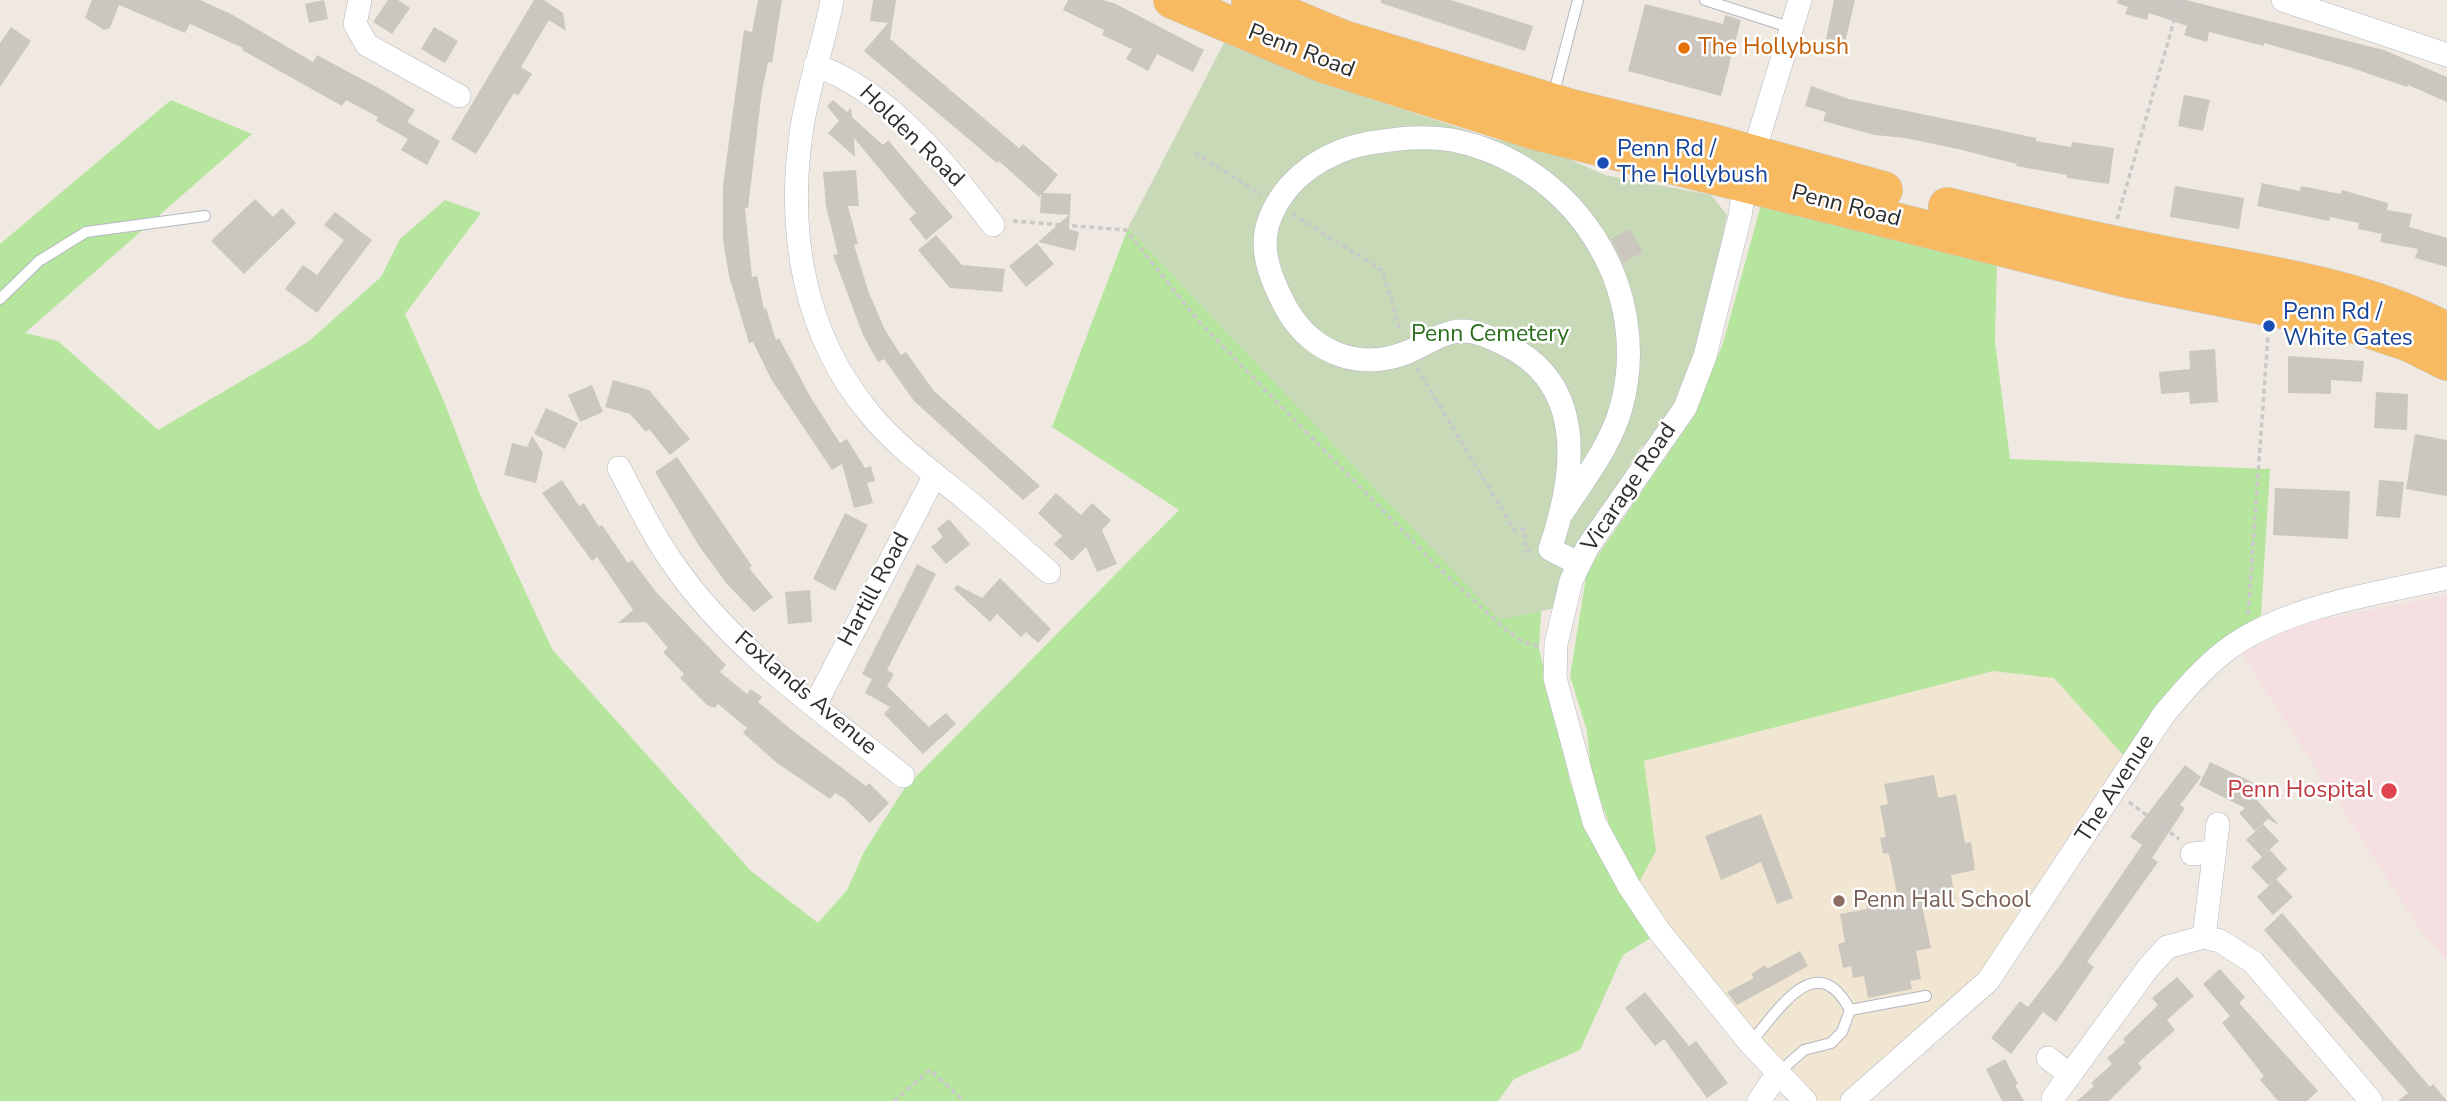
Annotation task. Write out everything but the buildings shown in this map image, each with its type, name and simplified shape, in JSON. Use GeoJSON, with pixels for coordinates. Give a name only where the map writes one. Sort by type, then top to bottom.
{"type":"FeatureCollection","features":[{"type":"Feature","properties":{"kind":"highway","name":"Penn Road"},"geometry":{"type":"LineString","coordinates":[[1172,0],[1323,64],[1538,132],[1749,169],[2347,293],[2416,314],[2447,331]]}},
{"type":"Feature","properties":{"kind":"highway","name":"Penn Road"},"geometry":{"type":"LineString","coordinates":[[1250,0],[1344,39],[1551,102],[1712,142],[1749,169],[2127,279],[2353,324],[2409,343],[2447,362]]}},
{"type":"Feature","properties":{"kind":"street"},"geometry":{"type":"LineString","coordinates":[[360,0],[355,24],[367,45],[459,96]]}},
{"type":"Feature","properties":{"kind":"street"},"geometry":{"type":"LineString","coordinates":[[832,0],[801,134],[795,221],[805,286],[817,323],[849,385],[870,414],[935,475],[1049,572]]}},
{"type":"Feature","properties":{"kind":"street","name":"Vicarage Road"},"geometry":{"type":"LineString","coordinates":[[1800,0],[1749,169],[1705,356],[1685,408],[1606,516],[1579,564],[1556,644],[1555,678],[1594,822],[1629,887],[1659,931],[1750,1043],[1805,1101]]}},
{"type":"Feature","properties":{"kind":"street"},"geometry":{"type":"LineString","coordinates":[[2283,0],[2447,55]]}},
{"type":"Feature","properties":{"kind":"street","name":"Holden Road"},"geometry":{"type":"LineString","coordinates":[[815,65],[852,82],[883,105],[946,167],[993,225]]}},
{"type":"Feature","properties":{"kind":"street"},"geometry":{"type":"LineString","coordinates":[[1562,513],[1610,440],[1627,379],[1629,347],[1626,311],[1606,255],[1590,232],[1549,188],[1527,171],[1488,150],[1451,140],[1418,137],[1359,145],[1317,162],[1285,191],[1269,221],[1265,238],[1273,282],[1285,307],[1314,343],[1336,356],[1385,359],[1462,330],[1498,341],[1532,361],[1555,393],[1569,433],[1571,454],[1562,513],[1550,549],[1579,564]]}},
{"type":"Feature","properties":{"kind":"street","name":"Foxlands Avenue"},"geometry":{"type":"LineString","coordinates":[[619,468],[671,562],[700,598],[762,664],[903,776]]}},
{"type":"Feature","properties":{"kind":"street","name":"Hartill Road"},"geometry":{"type":"LineString","coordinates":[[815,705],[935,475]]}},
{"type":"Feature","properties":{"kind":"street","name":"The Avenue"},"geometry":{"type":"LineString","coordinates":[[1852,1101],[1988,981],[2165,714],[2196,675],[2226,650],[2248,637],[2317,607],[2447,578]]}},
{"type":"Feature","properties":{"kind":"street"},"geometry":{"type":"LineString","coordinates":[[2204,937],[2203,853],[2218,824]]}},
{"type":"Feature","properties":{"kind":"street"},"geometry":{"type":"LineString","coordinates":[[2053,1098],[2148,968],[2167,947],[2204,937],[2229,946],[2253,962],[2361,1097]]}},
{"type":"Feature","properties":{"kind":"street"},"geometry":{"type":"LineString","coordinates":[[2048,1058],[2070,1075]]}},
{"type":"Feature","properties":{"kind":"street"},"geometry":{"type":"LineString","coordinates":[[1759,1101],[1778,1073]]}},
{"type":"Feature","properties":{"kind":"lane"},"geometry":{"type":"LineString","coordinates":[[1551,102],[1578,0]]}},
{"type":"Feature","properties":{"kind":"lane"},"geometry":{"type":"LineString","coordinates":[[1705,0],[1792,27]]}},
{"type":"Feature","properties":{"kind":"lane"},"geometry":{"type":"LineString","coordinates":[[0,299],[40,261],[86,232],[205,216]]}},
{"type":"Feature","properties":{"kind":"lane"},"geometry":{"type":"LineString","coordinates":[[1750,1043],[1787,996],[1804,985],[1825,983],[1835,988],[1850,1010]]}},
{"type":"Feature","properties":{"kind":"lane"},"geometry":{"type":"LineString","coordinates":[[1850,1010],[1926,996]]}},
{"type":"Feature","properties":{"kind":"lane"},"geometry":{"type":"LineString","coordinates":[[1778,1073],[1804,1050],[1830,1043],[1842,1032],[1850,1010]]}},
{"type":"Feature","properties":{"kind":"path"},"geometry":{"type":"LineString","coordinates":[[2112,245],[2180,0]]}},
{"type":"Feature","properties":{"kind":"path"},"geometry":{"type":"LineString","coordinates":[[993,225],[1016,220],[1126,230],[1200,323],[1441,570],[1523,642],[1533,646],[1556,644]]}},
{"type":"Feature","properties":{"kind":"path"},"geometry":{"type":"LineString","coordinates":[[2248,637],[2272,306]]}},
{"type":"Feature","properties":{"kind":"path"},"geometry":{"type":"LineString","coordinates":[[2114,791],[2203,853]]}},
{"type":"Feature","properties":{"kind":"path"},"geometry":{"type":"LineString","coordinates":[[894,1101],[930,1070],[964,1101]]}},
{"type":"Feature","properties":{"kind":"shaded area","name":"Penn Hospital"},"geometry":{"type":"Polygon","coordinates":[[[2447,595],[2447,962],[2420,929],[2241,653],[2303,623],[2447,595]]]}},
{"type":"Feature","properties":{"kind":"shaded area","name":"Penn Hall School"},"geometry":{"type":"Polygon","coordinates":[[[1993,671],[2054,678],[2124,756],[1996,953],[1970,983],[1842,1101],[1816,1101],[1739,1021],[1658,918],[1620,854],[1591,774],[1993,671]]]}},
{"type":"Feature","properties":{"kind":"green space","name":"Penn Cemetery"},"geometry":{"type":"Polygon","coordinates":[[[1224,43],[1347,91],[1484,136],[1564,157],[1605,175],[1711,195],[1727,215],[1695,366],[1658,434],[1641,447],[1607,502],[1560,607],[1500,620],[1128,228],[1224,43]]]}},
{"type":"Feature","properties":{"kind":"green space"},"geometry":{"type":"Polygon","coordinates":[[[171,100],[252,134],[25,333],[58,341],[158,430],[308,342],[381,277],[400,239],[445,200],[481,213],[405,314],[443,399],[479,492],[552,649],[751,871],[818,923],[847,890],[864,852],[904,789],[1179,510],[1052,427],[1128,228],[1500,619],[1541,611],[1539,649],[1570,782],[1587,830],[1654,936],[1623,955],[1580,1050],[1514,1079],[1498,1101],[0,1101],[0,244],[171,100]]]}},
{"type":"Feature","properties":{"kind":"green space"},"geometry":{"type":"Polygon","coordinates":[[[1761,205],[1997,260],[1995,342],[2010,459],[2270,469],[2261,615],[2219,643],[2174,684],[2124,756],[2054,678],[1993,671],[1644,761],[1656,851],[1638,884],[1620,854],[1591,774],[1587,731],[1570,676],[1587,571],[1694,416],[1723,343],[1761,205]]]}},
{"type":"Feature","properties":{"kind":"place","name":"The Hollybush"},"geometry":{"type":"Point","coordinates":[1684,48]}},
{"type":"Feature","properties":{"kind":"place","name":"Penn Rd / The Hollybush"},"geometry":{"type":"Point","coordinates":[1603,163]}},
{"type":"Feature","properties":{"kind":"place","name":"Penn Rd / White Gates"},"geometry":{"type":"Point","coordinates":[2269,326]}},
{"type":"Feature","properties":{"kind":"place","name":"Penn Hospital"},"geometry":{"type":"Point","coordinates":[2389,791]}},
{"type":"Feature","properties":{"kind":"place","name":"Penn Hall School"},"geometry":{"type":"Point","coordinates":[1839,901]}}]}
